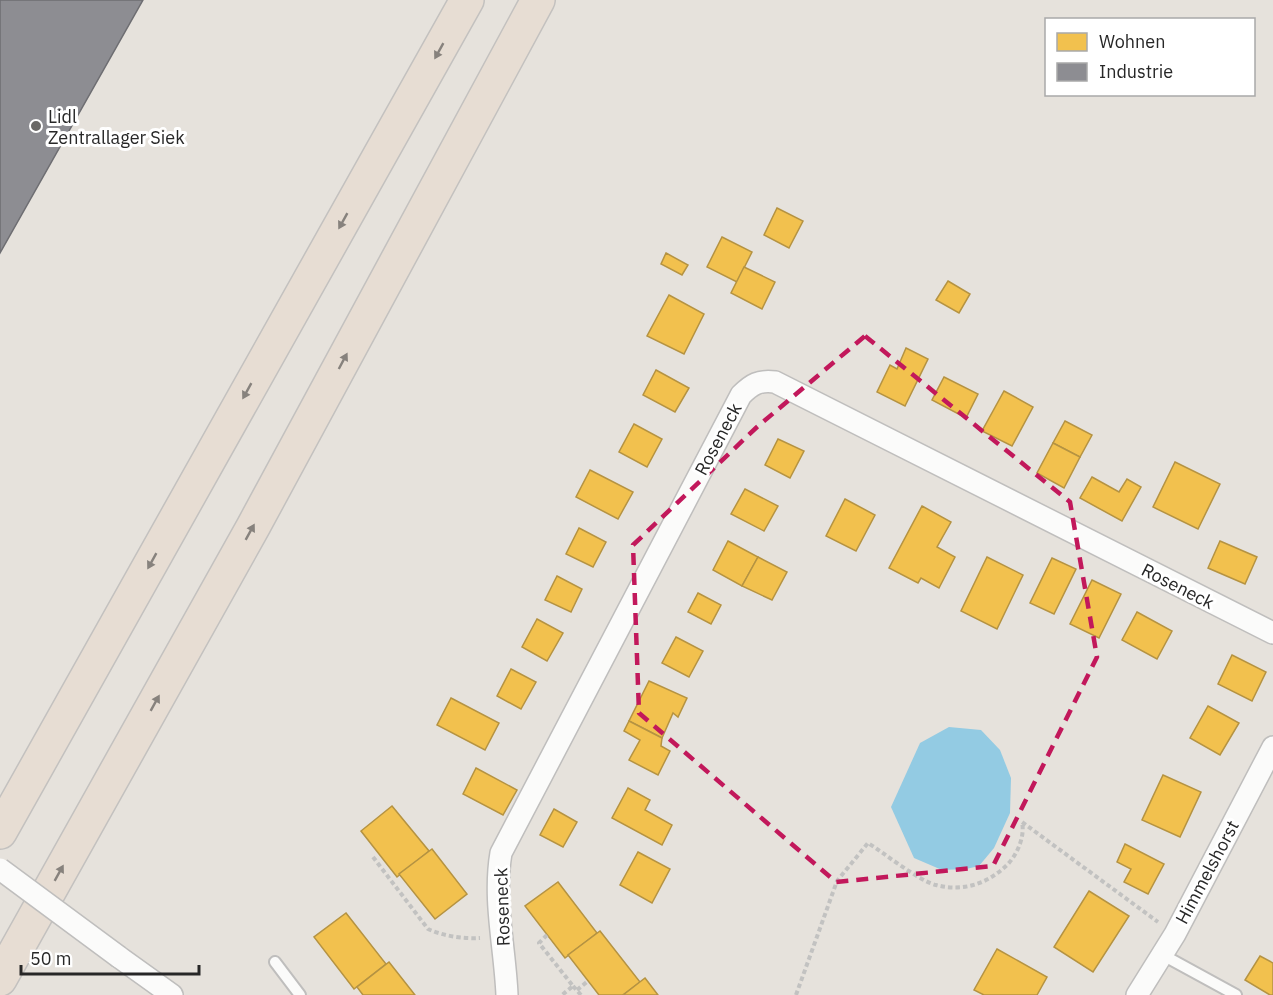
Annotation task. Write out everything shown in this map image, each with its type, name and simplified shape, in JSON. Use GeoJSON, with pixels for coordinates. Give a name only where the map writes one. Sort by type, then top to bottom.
{"type":"FeatureCollection","features":[{"type":"Feature","properties":{"kind":"highway"},"geometry":{"type":"LineString","coordinates":[[0,832],[467,0]]}},
{"type":"Feature","properties":{"kind":"highway"},"geometry":{"type":"LineString","coordinates":[[0,979],[253,527],[538,0]]}},
{"type":"Feature","properties":{"kind":"street","name":"Roseneck"},"geometry":{"type":"LineString","coordinates":[[507,995],[498,893],[501,853],[741,395],[751,385],[763,380],[775,382],[1273,633]]}},
{"type":"Feature","properties":{"kind":"street","name":"Himmelshorst"},"geometry":{"type":"LineString","coordinates":[[1137,995],[1175,934],[1273,747]]}},
{"type":"Feature","properties":{"kind":"street"},"geometry":{"type":"LineString","coordinates":[[0,869],[172,995]]}},
{"type":"Feature","properties":{"kind":"lane"},"geometry":{"type":"LineString","coordinates":[[1161,954],[1236,995]]}},
{"type":"Feature","properties":{"kind":"lane"},"geometry":{"type":"LineString","coordinates":[[275,962],[300,995]]}},
{"type":"Feature","properties":{"kind":"path"},"geometry":{"type":"LineString","coordinates":[[796,995],[837,881],[868,843],[934,885],[965,888],[996,876],[1014,857],[1024,831],[1022,822],[1175,934]]}},
{"type":"Feature","properties":{"kind":"path"},"geometry":{"type":"LineString","coordinates":[[373,857],[428,929],[435,933],[472,939],[502,936]]}},
{"type":"Feature","properties":{"kind":"path"},"geometry":{"type":"LineString","coordinates":[[548,935],[539,943],[581,995]]}},
{"type":"Feature","properties":{"kind":"path"},"geometry":{"type":"LineString","coordinates":[[577,990],[588,981]]}},
{"type":"Feature","properties":{"kind":"path"},"geometry":{"type":"LineString","coordinates":[[562,995],[573,986]]}},
{"type":"Feature","properties":{"kind":"highlighted area"},"geometry":{"type":"Polygon","coordinates":[[[865,336],[1070,502],[1097,657],[993,866],[836,882],[639,713],[633,545],[757,427],[865,336]]]}},
{"type":"Feature","properties":{"kind":"water"},"geometry":{"type":"Polygon","coordinates":[[[949,727],[981,730],[1000,750],[1011,778],[1010,813],[994,848],[979,866],[942,870],[914,858],[891,807],[920,743],[949,727]]]}},
{"type":"Feature","properties":{"kind":"building: Wohnen"},"geometry":{"type":"Polygon","coordinates":[[[777,208],[803,221],[789,248],[764,235],[777,208]]]}},
{"type":"Feature","properties":{"kind":"building: Wohnen"},"geometry":{"type":"Polygon","coordinates":[[[722,237],[752,252],[737,282],[707,267],[722,237]]]}},
{"type":"Feature","properties":{"kind":"building: Wohnen"},"geometry":{"type":"Polygon","coordinates":[[[666,253],[688,265],[682,275],[661,264],[666,253]]]}},
{"type":"Feature","properties":{"kind":"building: Wohnen"},"geometry":{"type":"Polygon","coordinates":[[[744,267],[775,282],[762,309],[731,293],[744,267]]]}},
{"type":"Feature","properties":{"kind":"building: Wohnen"},"geometry":{"type":"Polygon","coordinates":[[[948,281],[970,294],[959,313],[936,300],[948,281]]]}},
{"type":"Feature","properties":{"kind":"building: Wohnen"},"geometry":{"type":"Polygon","coordinates":[[[669,295],[704,314],[684,354],[647,336],[669,295]]]}},
{"type":"Feature","properties":{"kind":"building: Wohnen"},"geometry":{"type":"Polygon","coordinates":[[[906,348],[928,359],[905,406],[877,392],[890,365],[897,369],[906,348]]]}},
{"type":"Feature","properties":{"kind":"building: Wohnen"},"geometry":{"type":"Polygon","coordinates":[[[656,370],[689,388],[675,412],[643,395],[656,370]]]}},
{"type":"Feature","properties":{"kind":"building: Wohnen"},"geometry":{"type":"Polygon","coordinates":[[[944,377],[978,394],[966,418],[932,400],[944,377]]]}},
{"type":"Feature","properties":{"kind":"building: Wohnen"},"geometry":{"type":"Polygon","coordinates":[[[1004,391],[1033,407],[1012,446],[982,431],[1004,391]]]}},
{"type":"Feature","properties":{"kind":"building: Wohnen"},"geometry":{"type":"Polygon","coordinates":[[[1065,421],[1092,435],[1080,457],[1053,443],[1065,421]]]}},
{"type":"Feature","properties":{"kind":"building: Wohnen"},"geometry":{"type":"Polygon","coordinates":[[[634,424],[662,439],[647,467],[619,452],[634,424]]]}},
{"type":"Feature","properties":{"kind":"building: Wohnen"},"geometry":{"type":"Polygon","coordinates":[[[778,439],[804,451],[790,478],[765,465],[778,439]]]}},
{"type":"Feature","properties":{"kind":"building: Wohnen"},"geometry":{"type":"Polygon","coordinates":[[[1053,443],[1080,457],[1064,488],[1037,473],[1053,443]]]}},
{"type":"Feature","properties":{"kind":"building: Wohnen"},"geometry":{"type":"Polygon","coordinates":[[[1175,462],[1220,484],[1198,529],[1153,507],[1175,462]]]}},
{"type":"Feature","properties":{"kind":"building: Wohnen"},"geometry":{"type":"Polygon","coordinates":[[[590,470],[633,492],[618,519],[576,497],[590,470]]]}},
{"type":"Feature","properties":{"kind":"building: Wohnen"},"geometry":{"type":"Polygon","coordinates":[[[1092,477],[1119,492],[1127,479],[1141,487],[1122,521],[1080,498],[1092,477]]]}},
{"type":"Feature","properties":{"kind":"building: Wohnen"},"geometry":{"type":"Polygon","coordinates":[[[745,489],[778,506],[764,531],[731,514],[745,489]]]}},
{"type":"Feature","properties":{"kind":"building: Wohnen"},"geometry":{"type":"Polygon","coordinates":[[[845,499],[875,515],[856,551],[826,536],[845,499]]]}},
{"type":"Feature","properties":{"kind":"building: Wohnen"},"geometry":{"type":"Polygon","coordinates":[[[922,506],[951,522],[937,547],[955,557],[939,588],[921,578],[918,583],[889,568],[922,506]]]}},
{"type":"Feature","properties":{"kind":"building: Wohnen"},"geometry":{"type":"Polygon","coordinates":[[[579,528],[606,542],[593,567],[566,554],[579,528]]]}},
{"type":"Feature","properties":{"kind":"building: Wohnen"},"geometry":{"type":"Polygon","coordinates":[[[728,541],[758,557],[742,586],[713,570],[728,541]]]}},
{"type":"Feature","properties":{"kind":"building: Wohnen"},"geometry":{"type":"Polygon","coordinates":[[[1220,541],[1257,557],[1245,584],[1208,568],[1220,541]]]}},
{"type":"Feature","properties":{"kind":"building: Wohnen"},"geometry":{"type":"Polygon","coordinates":[[[758,557],[787,572],[772,600],[742,586],[758,557]]]}},
{"type":"Feature","properties":{"kind":"building: Wohnen"},"geometry":{"type":"Polygon","coordinates":[[[987,557],[1023,575],[997,629],[961,611],[987,557]]]}},
{"type":"Feature","properties":{"kind":"building: Wohnen"},"geometry":{"type":"Polygon","coordinates":[[[1052,558],[1076,569],[1054,614],[1030,603],[1052,558]]]}},
{"type":"Feature","properties":{"kind":"building: Wohnen"},"geometry":{"type":"Polygon","coordinates":[[[557,576],[582,589],[571,612],[545,600],[557,576]]]}},
{"type":"Feature","properties":{"kind":"building: Wohnen"},"geometry":{"type":"Polygon","coordinates":[[[1092,580],[1121,594],[1099,638],[1070,624],[1092,580]]]}},
{"type":"Feature","properties":{"kind":"building: Wohnen"},"geometry":{"type":"Polygon","coordinates":[[[698,593],[721,605],[711,624],[688,612],[698,593]]]}},
{"type":"Feature","properties":{"kind":"building: Wohnen"},"geometry":{"type":"Polygon","coordinates":[[[1137,612],[1172,631],[1157,659],[1122,640],[1137,612]]]}},
{"type":"Feature","properties":{"kind":"building: Wohnen"},"geometry":{"type":"Polygon","coordinates":[[[537,619],[563,633],[547,661],[522,647],[537,619]]]}},
{"type":"Feature","properties":{"kind":"building: Wohnen"},"geometry":{"type":"Polygon","coordinates":[[[676,637],[703,651],[689,677],[662,663],[676,637]]]}},
{"type":"Feature","properties":{"kind":"building: Wohnen"},"geometry":{"type":"Polygon","coordinates":[[[1232,655],[1266,672],[1252,701],[1218,684],[1232,655]]]}},
{"type":"Feature","properties":{"kind":"building: Wohnen"},"geometry":{"type":"Polygon","coordinates":[[[511,669],[536,682],[521,709],[497,696],[511,669]]]}},
{"type":"Feature","properties":{"kind":"building: Wohnen"},"geometry":{"type":"Polygon","coordinates":[[[649,681],[687,698],[678,717],[673,713],[662,738],[629,721],[649,681]]]}},
{"type":"Feature","properties":{"kind":"building: Wohnen"},"geometry":{"type":"Polygon","coordinates":[[[451,698],[499,723],[485,750],[437,725],[451,698]]]}},
{"type":"Feature","properties":{"kind":"building: Wohnen"},"geometry":{"type":"Polygon","coordinates":[[[1208,706],[1239,723],[1220,755],[1190,738],[1208,706]]]}},
{"type":"Feature","properties":{"kind":"building: Wohnen"},"geometry":{"type":"Polygon","coordinates":[[[629,721],[662,738],[661,746],[670,751],[658,775],[629,760],[640,740],[624,731],[629,721]]]}},
{"type":"Feature","properties":{"kind":"building: Wohnen"},"geometry":{"type":"Polygon","coordinates":[[[476,768],[517,790],[503,815],[463,794],[476,768]]]}},
{"type":"Feature","properties":{"kind":"building: Wohnen"},"geometry":{"type":"Polygon","coordinates":[[[1163,775],[1201,792],[1180,837],[1142,820],[1163,775]]]}},
{"type":"Feature","properties":{"kind":"building: Wohnen"},"geometry":{"type":"Polygon","coordinates":[[[628,788],[650,800],[645,810],[672,825],[662,845],[612,818],[628,788]]]}},
{"type":"Feature","properties":{"kind":"building: Wohnen"},"geometry":{"type":"Polygon","coordinates":[[[392,806],[429,851],[397,877],[361,831],[392,806]]]}},
{"type":"Feature","properties":{"kind":"building: Wohnen"},"geometry":{"type":"Polygon","coordinates":[[[554,809],[577,822],[563,847],[540,835],[554,809]]]}},
{"type":"Feature","properties":{"kind":"building: Wohnen"},"geometry":{"type":"Polygon","coordinates":[[[1125,844],[1164,864],[1148,894],[1124,882],[1131,869],[1117,862],[1125,844]]]}},
{"type":"Feature","properties":{"kind":"building: Wohnen"},"geometry":{"type":"Polygon","coordinates":[[[432,849],[467,894],[435,919],[399,874],[432,849]]]}},
{"type":"Feature","properties":{"kind":"building: Wohnen"},"geometry":{"type":"Polygon","coordinates":[[[638,852],[670,869],[652,903],[620,885],[638,852]]]}},
{"type":"Feature","properties":{"kind":"building: Wohnen"},"geometry":{"type":"Polygon","coordinates":[[[558,882],[597,933],[565,958],[525,906],[558,882]]]}},
{"type":"Feature","properties":{"kind":"building: Wohnen"},"geometry":{"type":"Polygon","coordinates":[[[1089,891],[1129,916],[1093,972],[1054,947],[1089,891]]]}},
{"type":"Feature","properties":{"kind":"building: Wohnen"},"geometry":{"type":"Polygon","coordinates":[[[346,913],[386,964],[354,989],[314,937],[346,913]]]}},
{"type":"Feature","properties":{"kind":"building: Wohnen"},"geometry":{"type":"Polygon","coordinates":[[[600,931],[640,982],[623,995],[599,995],[568,955],[600,931]]]}},
{"type":"Feature","properties":{"kind":"building: Wohnen"},"geometry":{"type":"Polygon","coordinates":[[[997,949],[1047,977],[1037,995],[984,995],[974,990],[997,949]]]}},
{"type":"Feature","properties":{"kind":"building: Wohnen"},"geometry":{"type":"Polygon","coordinates":[[[1260,956],[1273,963],[1273,995],[1245,980],[1260,956]]]}},
{"type":"Feature","properties":{"kind":"building: Wohnen"},"geometry":{"type":"Polygon","coordinates":[[[389,962],[415,995],[363,995],[357,987],[389,962]]]}},
{"type":"Feature","properties":{"kind":"building: Wohnen"},"geometry":{"type":"Polygon","coordinates":[[[645,978],[658,995],[623,995],[645,978]]]}},
{"type":"Feature","properties":{"kind":"building: Industrie","name":"Lidl Zentrallager Siek"},"geometry":{"type":"Polygon","coordinates":[[[0,0],[143,0],[0,253],[0,0]]]}},
{"type":"Feature","properties":{"kind":"place","name":"Lidl Zentrallager Siek"},"geometry":{"type":"Point","coordinates":[36,126]}}]}
